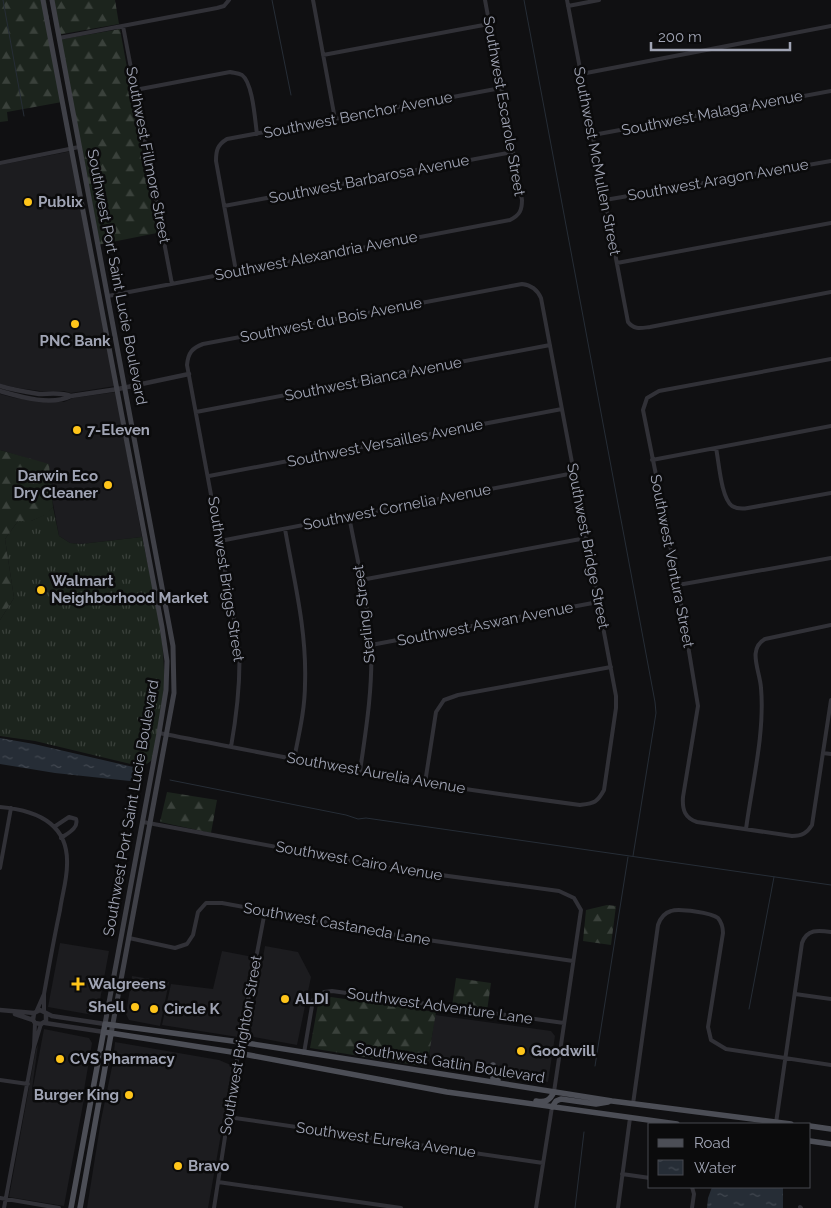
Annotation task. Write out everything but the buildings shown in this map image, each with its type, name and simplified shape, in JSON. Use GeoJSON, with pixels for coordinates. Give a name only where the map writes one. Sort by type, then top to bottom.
{"type":"FeatureCollection","features":[{"type":"Feature","properties":{"kind":"main road","name":"Southwest Port Saint Lucie Boulevard"},"geometry":{"type":"LineString","coordinates":[[43,0],[118,389],[162,626],[166,661],[166,690],[159,733],[71,1208]]}},
{"type":"Feature","properties":{"kind":"main road","name":"Southwest Port Saint Lucie Boulevard"},"geometry":{"type":"LineString","coordinates":[[52,0],[126,386],[173,646],[174,693],[80,1208]]}},
{"type":"Feature","properties":{"kind":"main road"},"geometry":{"type":"LineString","coordinates":[[96,281],[108,296]]}},
{"type":"Feature","properties":{"kind":"main road"},"geometry":{"type":"LineString","coordinates":[[142,521],[153,535]]}},
{"type":"Feature","properties":{"kind":"main road","name":"Southwest Gatlin Boulevard"},"geometry":{"type":"LineString","coordinates":[[105,1024],[240,1042],[612,1101],[776,1123]]}},
{"type":"Feature","properties":{"kind":"main road","name":"Southwest Gatlin Boulevard"},"geometry":{"type":"LineString","coordinates":[[104,1032],[238,1053],[447,1092],[669,1123]]}},
{"type":"Feature","properties":{"kind":"main road"},"geometry":{"type":"LineString","coordinates":[[484,1081],[489,1078],[490,1068],[493,1064],[494,1080],[529,1085],[539,1090]]}},
{"type":"Feature","properties":{"kind":"main road"},"geometry":{"type":"LineString","coordinates":[[500,1100],[509,1098],[543,1102],[549,1099],[554,1092]]}},
{"type":"Feature","properties":{"kind":"main road"},"geometry":{"type":"LineString","coordinates":[[552,1107],[556,1101],[561,1099],[596,1104],[612,1101]]}},
{"type":"Feature","properties":{"kind":"main road"},"geometry":{"type":"LineString","coordinates":[[811,1126],[831,1129]]}},
{"type":"Feature","properties":{"kind":"main road"},"geometry":{"type":"LineString","coordinates":[[811,1141],[831,1144]]}},
{"type":"Feature","properties":{"kind":"street"},"geometry":{"type":"LineString","coordinates":[[313,0],[335,119]]}},
{"type":"Feature","properties":{"kind":"street","name":"Southwest Escarole Street"},"geometry":{"type":"LineString","coordinates":[[485,0],[522,200],[521,212]]}},
{"type":"Feature","properties":{"kind":"street","name":"Southwest McMullen Street"},"geometry":{"type":"LineString","coordinates":[[567,0],[628,322],[634,328],[650,327],[831,292]]}},
{"type":"Feature","properties":{"kind":"street"},"geometry":{"type":"LineString","coordinates":[[568,6],[599,0]]}},
{"type":"Feature","properties":{"kind":"street"},"geometry":{"type":"LineString","coordinates":[[59,38],[217,8],[228,1]]}},
{"type":"Feature","properties":{"kind":"street"},"geometry":{"type":"LineString","coordinates":[[323,55],[489,24]]}},
{"type":"Feature","properties":{"kind":"street","name":"Southwest Fillmore Street"},"geometry":{"type":"LineString","coordinates":[[123,26],[172,284]]}},
{"type":"Feature","properties":{"kind":"street"},"geometry":{"type":"LineString","coordinates":[[581,74],[831,26]]}},
{"type":"Feature","properties":{"kind":"street"},"geometry":{"type":"LineString","coordinates":[[135,90],[230,72],[237,73],[243,76],[249,87],[257,134]]}},
{"type":"Feature","properties":{"kind":"street","name":"Southwest Benchor Avenue"},"geometry":{"type":"LineString","coordinates":[[224,206],[216,161],[218,146],[227,140],[501,88]]}},
{"type":"Feature","properties":{"kind":"street","name":"Southwest Malaga Avenue"},"geometry":{"type":"LineString","coordinates":[[592,135],[831,91]]}},
{"type":"Feature","properties":{"kind":"street"},"geometry":{"type":"LineString","coordinates":[[0,162],[79,147]]}},
{"type":"Feature","properties":{"kind":"street","name":"Southwest Barbarosa Avenue"},"geometry":{"type":"LineString","coordinates":[[224,206],[513,152]]}},
{"type":"Feature","properties":{"kind":"street","name":"Southwest Aragon Avenue"},"geometry":{"type":"LineString","coordinates":[[605,200],[831,160]]}},
{"type":"Feature","properties":{"kind":"street"},"geometry":{"type":"LineString","coordinates":[[224,206],[236,271]]}},
{"type":"Feature","properties":{"kind":"street","name":"Southwest Alexandria Avenue"},"geometry":{"type":"LineString","coordinates":[[108,296],[510,220],[521,212]]}},
{"type":"Feature","properties":{"kind":"street"},"geometry":{"type":"LineString","coordinates":[[616,264],[831,223]]}},
{"type":"Feature","properties":{"kind":"street","name":"Southwest du Bois Avenue"},"geometry":{"type":"LineString","coordinates":[[196,412],[187,365],[190,352],[203,344],[522,284],[535,289]]}},
{"type":"Feature","properties":{"kind":"street","name":"Southwest Bridge Street"},"geometry":{"type":"LineString","coordinates":[[535,289],[541,298],[616,708],[604,790],[594,803]]}},
{"type":"Feature","properties":{"kind":"street","name":"Southwest Bianca Avenue"},"geometry":{"type":"LineString","coordinates":[[196,412],[550,346]]}},
{"type":"Feature","properties":{"kind":"street","name":"Southwest Ventura Street"},"geometry":{"type":"LineString","coordinates":[[746,829],[697,822],[686,816],[683,810],[698,706],[678,585],[643,410],[647,398],[658,391],[831,359]]}},
{"type":"Feature","properties":{"kind":"street"},"geometry":{"type":"LineString","coordinates":[[0,392],[48,400],[64,399],[71,396],[118,389],[189,374]]}},
{"type":"Feature","properties":{"kind":"street"},"geometry":{"type":"LineString","coordinates":[[0,386],[18,391],[40,394],[64,393],[71,396]]}},
{"type":"Feature","properties":{"kind":"street","name":"Southwest Versailles Avenue"},"geometry":{"type":"LineString","coordinates":[[209,476],[562,410]]}},
{"type":"Feature","properties":{"kind":"street","name":"Southwest Briggs Street"},"geometry":{"type":"LineString","coordinates":[[196,412],[237,631],[240,666],[238,706],[231,747]]}},
{"type":"Feature","properties":{"kind":"street"},"geometry":{"type":"LineString","coordinates":[[652,460],[831,426]]}},
{"type":"Feature","properties":{"kind":"street"},"geometry":{"type":"LineString","coordinates":[[716,448],[725,496],[730,504],[737,508],[748,508],[831,492]]}},
{"type":"Feature","properties":{"kind":"street","name":"Southwest Cornelia Avenue"},"geometry":{"type":"LineString","coordinates":[[220,541],[574,473]]}},
{"type":"Feature","properties":{"kind":"street","name":"Sterling Street"},"geometry":{"type":"LineString","coordinates":[[349,516],[362,580],[371,645],[370,696],[360,771]]}},
{"type":"Feature","properties":{"kind":"street"},"geometry":{"type":"LineString","coordinates":[[285,529],[302,620],[305,650],[304,701],[294,759]]}},
{"type":"Feature","properties":{"kind":"street"},"geometry":{"type":"LineString","coordinates":[[362,580],[586,538]]}},
{"type":"Feature","properties":{"kind":"street"},"geometry":{"type":"LineString","coordinates":[[678,585],[831,558]]}},
{"type":"Feature","properties":{"kind":"street","name":"Southwest Aswan Avenue"},"geometry":{"type":"LineString","coordinates":[[371,645],[598,602]]}},
{"type":"Feature","properties":{"kind":"street"},"geometry":{"type":"LineString","coordinates":[[831,625],[771,637],[760,643],[755,652],[761,688],[760,727],[746,829],[797,836],[808,832],[812,825],[831,700]]}},
{"type":"Feature","properties":{"kind":"street"},"geometry":{"type":"LineString","coordinates":[[425,783],[436,712],[444,700],[458,695],[610,667]]}},
{"type":"Feature","properties":{"kind":"street","name":"Southwest Aurelia Avenue"},"geometry":{"type":"LineString","coordinates":[[159,733],[425,783],[580,805],[594,803]]}},
{"type":"Feature","properties":{"kind":"street"},"geometry":{"type":"LineString","coordinates":[[823,753],[831,754]]}},
{"type":"Feature","properties":{"kind":"street"},"geometry":{"type":"LineString","coordinates":[[0,806],[32,812],[42,816],[54,827],[61,838],[66,852],[67,870],[44,994],[34,1021],[34,1047],[4,1208]]}},
{"type":"Feature","properties":{"kind":"street"},"geometry":{"type":"LineString","coordinates":[[0,868],[11,808]]}},
{"type":"Feature","properties":{"kind":"street"},"geometry":{"type":"LineString","coordinates":[[54,827],[69,817],[76,819],[75,827],[61,838]]}},
{"type":"Feature","properties":{"kind":"street","name":"Southwest Cairo Avenue"},"geometry":{"type":"LineString","coordinates":[[143,822],[389,868],[559,891],[574,898],[581,910],[573,961]]}},
{"type":"Feature","properties":{"kind":"street","name":"Southwest Castaneda Lane"},"geometry":{"type":"LineString","coordinates":[[129,938],[175,948],[187,944],[192,935],[198,912],[206,904],[222,903],[407,937],[573,961]]}},
{"type":"Feature","properties":{"kind":"street"},"geometry":{"type":"LineString","coordinates":[[633,1104],[658,925],[662,916],[669,911],[696,912],[716,916],[722,926],[723,933],[708,1027],[711,1040],[726,1049],[831,1065]]}},
{"type":"Feature","properties":{"kind":"street","name":"Southwest Brighton Street"},"geometry":{"type":"LineString","coordinates":[[214,1208],[238,1053],[265,912]]}},
{"type":"Feature","properties":{"kind":"street"},"geometry":{"type":"LineString","coordinates":[[776,1123],[802,943],[808,934],[818,931],[831,932]]}},
{"type":"Feature","properties":{"kind":"street"},"geometry":{"type":"LineString","coordinates":[[554,1092],[573,961]]}},
{"type":"Feature","properties":{"kind":"street","name":"Southwest Adventure Lane"},"geometry":{"type":"LineString","coordinates":[[304,1053],[313,1000],[324,992],[332,991],[564,1023]]}},
{"type":"Feature","properties":{"kind":"street"},"geometry":{"type":"LineString","coordinates":[[34,1047],[43,1024],[45,1013],[44,994]]}},
{"type":"Feature","properties":{"kind":"street"},"geometry":{"type":"LineString","coordinates":[[795,994],[831,999]]}},
{"type":"Feature","properties":{"kind":"street"},"geometry":{"type":"LineString","coordinates":[[0,1010],[45,1013],[105,1024]]}},
{"type":"Feature","properties":{"kind":"street"},"geometry":{"type":"LineString","coordinates":[[12,1012],[43,1024],[104,1032]]}},
{"type":"Feature","properties":{"kind":"street"},"geometry":{"type":"LineString","coordinates":[[0,1080],[28,1084]]}},
{"type":"Feature","properties":{"kind":"street"},"geometry":{"type":"LineString","coordinates":[[536,1208],[552,1107]]}},
{"type":"Feature","properties":{"kind":"street","name":"Southwest Eureka Avenue"},"geometry":{"type":"LineString","coordinates":[[228,1117],[543,1164]]}},
{"type":"Feature","properties":{"kind":"street"},"geometry":{"type":"LineString","coordinates":[[618,1208],[630,1118]]}},
{"type":"Feature","properties":{"kind":"street"},"geometry":{"type":"LineString","coordinates":[[622,1174],[648,1178]]}},
{"type":"Feature","properties":{"kind":"street"},"geometry":{"type":"LineString","coordinates":[[218,1182],[401,1208]]}},
{"type":"Feature","properties":{"kind":"street"},"geometry":{"type":"LineString","coordinates":[[692,1188],[694,1194],[692,1208]]}},
{"type":"Feature","properties":{"kind":"street"},"geometry":{"type":"LineString","coordinates":[[0,1198],[59,1208]]}},
{"type":"Feature","properties":{"kind":"shaded area"},"geometry":{"type":"Polygon","coordinates":[[[72,151],[115,386],[71,393],[64,391],[40,391],[0,384],[0,165],[72,151]]]}},
{"type":"Feature","properties":{"kind":"shaded area"},"geometry":{"type":"Polygon","coordinates":[[[116,392],[142,537],[81,544],[70,543],[59,536],[52,498],[49,465],[0,450],[0,394],[15,398],[64,402],[73,398],[116,392]]]}},
{"type":"Feature","properties":{"kind":"shaded area"},"geometry":{"type":"Polygon","coordinates":[[[60,943],[109,951],[98,1011],[94,1011],[93,1015],[48,1007],[60,943]]]}},
{"type":"Feature","properties":{"kind":"shaded area"},"geometry":{"type":"Polygon","coordinates":[[[265,946],[298,952],[311,977],[297,1045],[249,1036],[265,946]]]}},
{"type":"Feature","properties":{"kind":"shaded area"},"geometry":{"type":"Polygon","coordinates":[[[222,951],[253,957],[238,1037],[162,1025],[171,984],[213,989],[222,951]]]}},
{"type":"Feature","properties":{"kind":"shaded area"},"geometry":{"type":"Polygon","coordinates":[[[132,976],[169,982],[160,1026],[129,1020],[126,1014],[132,976]]]}},
{"type":"Feature","properties":{"kind":"shaded area"},"geometry":{"type":"Polygon","coordinates":[[[435,1015],[551,1031],[555,1036],[548,1082],[428,1063],[435,1015]]]}},
{"type":"Feature","properties":{"kind":"shaded area"},"geometry":{"type":"Polygon","coordinates":[[[44,1029],[89,1038],[92,1043],[83,1096],[33,1087],[44,1029]]]}},
{"type":"Feature","properties":{"kind":"shaded area"},"geometry":{"type":"Polygon","coordinates":[[[115,1042],[219,1060],[233,1066],[208,1208],[87,1208],[115,1042]]]}},
{"type":"Feature","properties":{"kind":"shaded area"},"geometry":{"type":"Polygon","coordinates":[[[38,1045],[32,1089],[84,1099],[64,1206],[9,1197],[38,1045]]]}},
{"type":"Feature","properties":{"kind":"green space"},"geometry":{"type":"Polygon","coordinates":[[[0,0],[46,0],[62,102],[7,112],[8,121],[0,122],[0,0]]]}},
{"type":"Feature","properties":{"kind":"green space"},"geometry":{"type":"Polygon","coordinates":[[[50,0],[115,0],[119,24],[57,35],[50,0]]]}},
{"type":"Feature","properties":{"kind":"green space"},"geometry":{"type":"Polygon","coordinates":[[[120,29],[157,233],[97,245],[58,40],[120,29]]]}},
{"type":"Feature","properties":{"kind":"green space"},"geometry":{"type":"Polygon","coordinates":[[[0,450],[49,464],[53,507],[45,515],[31,521],[18,521],[5,539],[14,598],[0,620],[0,450]]]}},
{"type":"Feature","properties":{"kind":"green space"},"geometry":{"type":"Polygon","coordinates":[[[53,507],[59,536],[70,543],[81,544],[142,537],[158,612],[164,669],[162,706],[152,760],[143,767],[35,741],[0,736],[0,620],[14,598],[5,539],[18,521],[31,521],[44,515],[53,507]]]}},
{"type":"Feature","properties":{"kind":"green space"},"geometry":{"type":"Polygon","coordinates":[[[167,792],[217,800],[211,833],[160,822],[167,792]]]}},
{"type":"Feature","properties":{"kind":"green space"},"geometry":{"type":"Polygon","coordinates":[[[607,905],[616,906],[611,945],[583,941],[586,910],[607,905]]]}},
{"type":"Feature","properties":{"kind":"green space"},"geometry":{"type":"Polygon","coordinates":[[[456,978],[491,983],[487,1011],[452,1006],[456,978]]]}},
{"type":"Feature","properties":{"kind":"green space"},"geometry":{"type":"Polygon","coordinates":[[[331,997],[436,1012],[427,1067],[310,1048],[318,1004],[331,997]]]}},
{"type":"Feature","properties":{"kind":"water"},"geometry":{"type":"Polygon","coordinates":[[[0,738],[142,769],[139,782],[55,773],[0,764],[0,738]]]}},
{"type":"Feature","properties":{"kind":"water"},"geometry":{"type":"Polygon","coordinates":[[[712,1188],[783,1188],[783,1208],[707,1208],[712,1188]]]}},
{"type":"Feature","properties":{"kind":"waterway"},"geometry":{"type":"LineString","coordinates":[[3,0],[24,116]]}},
{"type":"Feature","properties":{"kind":"waterway"},"geometry":{"type":"LineString","coordinates":[[272,0],[291,95]]}},
{"type":"Feature","properties":{"kind":"waterway"},"geometry":{"type":"LineString","coordinates":[[524,0],[655,702],[656,713],[633,856]]}},
{"type":"Feature","properties":{"kind":"waterway"},"geometry":{"type":"LineString","coordinates":[[170,780],[358,819],[366,818],[831,885]]}},
{"type":"Feature","properties":{"kind":"waterway"},"geometry":{"type":"LineString","coordinates":[[595,1066],[628,857]]}},
{"type":"Feature","properties":{"kind":"waterway"},"geometry":{"type":"LineString","coordinates":[[749,1009],[774,877]]}},
{"type":"Feature","properties":{"kind":"waterway"},"geometry":{"type":"LineString","coordinates":[[575,1208],[584,1132]]}},
{"type":"Feature","properties":{"kind":"place","name":"Publix"},"geometry":{"type":"Point","coordinates":[28,202]}},
{"type":"Feature","properties":{"kind":"place","name":"PNC Bank"},"geometry":{"type":"Point","coordinates":[75,324]}},
{"type":"Feature","properties":{"kind":"place","name":"7-Eleven"},"geometry":{"type":"Point","coordinates":[77,430]}},
{"type":"Feature","properties":{"kind":"place","name":"Darwin Eco Dry Cleaner"},"geometry":{"type":"Point","coordinates":[108,485]}},
{"type":"Feature","properties":{"kind":"place","name":"Walmart Neighborhood Market"},"geometry":{"type":"Point","coordinates":[41,590]}},
{"type":"Feature","properties":{"kind":"place","name":"Walgreens"},"geometry":{"type":"Point","coordinates":[78,984]}},
{"type":"Feature","properties":{"kind":"place","name":"ALDI"},"geometry":{"type":"Point","coordinates":[285,999]}},
{"type":"Feature","properties":{"kind":"place","name":"Shell"},"geometry":{"type":"Point","coordinates":[135,1007]}},
{"type":"Feature","properties":{"kind":"place","name":"Circle K"},"geometry":{"type":"Point","coordinates":[154,1009]}},
{"type":"Feature","properties":{"kind":"place","name":"Goodwill"},"geometry":{"type":"Point","coordinates":[521,1051]}},
{"type":"Feature","properties":{"kind":"place","name":"CVS Pharmacy"},"geometry":{"type":"Point","coordinates":[60,1059]}},
{"type":"Feature","properties":{"kind":"place","name":"Burger King"},"geometry":{"type":"Point","coordinates":[129,1095]}},
{"type":"Feature","properties":{"kind":"place","name":"Bravo"},"geometry":{"type":"Point","coordinates":[178,1166]}}]}
